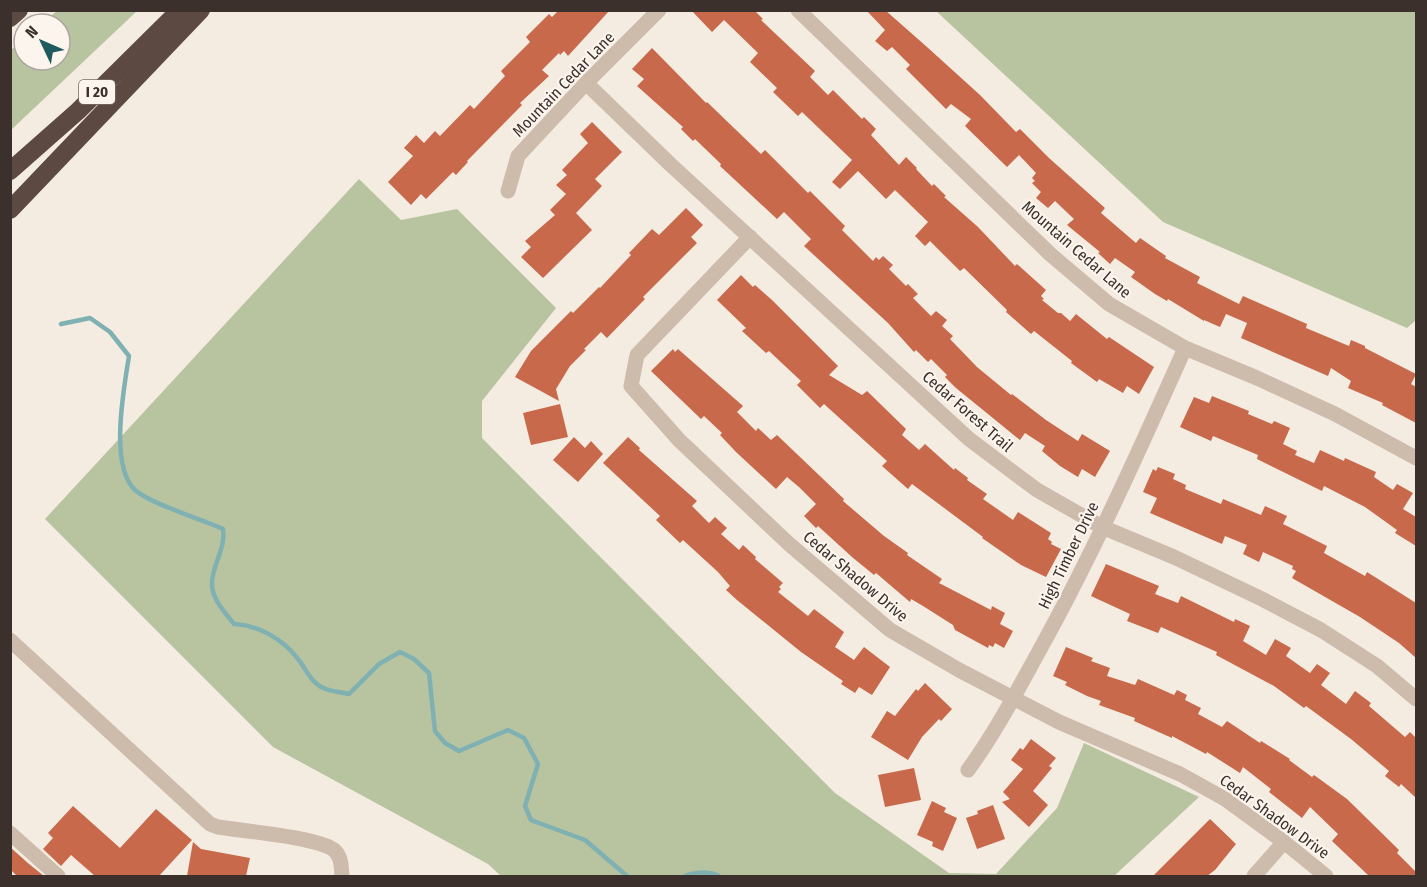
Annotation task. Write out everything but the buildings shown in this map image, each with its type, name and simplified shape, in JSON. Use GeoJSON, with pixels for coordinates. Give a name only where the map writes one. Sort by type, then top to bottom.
{"type":"FeatureCollection","features":[{"type":"Feature","properties":{"kind":"highway"},"geometry":{"type":"LineString","coordinates":[[10,18],[19,10]]}},
{"type":"Feature","properties":{"kind":"highway","name":"I 20"},"geometry":{"type":"LineString","coordinates":[[10,171],[78,111],[180,10]]}},
{"type":"Feature","properties":{"kind":"highway"},"geometry":{"type":"LineString","coordinates":[[10,210],[201,10]]}},
{"type":"Feature","properties":{"kind":"street","name":"Mountain Cedar Lane"},"geometry":{"type":"LineString","coordinates":[[508,191],[518,156],[659,10]]}},
{"type":"Feature","properties":{"kind":"street","name":"Mountain Cedar Lane"},"geometry":{"type":"LineString","coordinates":[[798,10],[1050,254],[1109,304],[1185,348],[1335,414],[1416,458]]}},
{"type":"Feature","properties":{"kind":"street","name":"Cedar Forest Trail"},"geometry":{"type":"LineString","coordinates":[[586,83],[671,165],[969,440],[1037,490],[1102,527],[1174,557],[1321,630],[1377,666],[1416,699]]}},
{"type":"Feature","properties":{"kind":"street","name":"Cedar Shadow Drive"},"geometry":{"type":"LineString","coordinates":[[750,237],[637,356],[631,386],[679,440],[781,536],[890,630],[958,670],[1059,722],[1180,774],[1225,799],[1326,876]]}},
{"type":"Feature","properties":{"kind":"street","name":"High Timber Drive"},"geometry":{"type":"LineString","coordinates":[[968,770],[989,741],[1075,585],[1185,348]]}},
{"type":"Feature","properties":{"kind":"street"},"geometry":{"type":"LineString","coordinates":[[10,640],[210,824],[317,842],[333,850],[339,856],[342,876]]}},
{"type":"Feature","properties":{"kind":"street"},"geometry":{"type":"LineString","coordinates":[[10,833],[58,876]]}},
{"type":"Feature","properties":{"kind":"street"},"geometry":{"type":"LineString","coordinates":[[1254,876],[1284,842]]}},
{"type":"Feature","properties":{"kind":"green space"},"geometry":{"type":"Polygon","coordinates":[[[137,11],[11,130],[11,50],[12,72],[72,72],[72,12],[56,12],[137,11]]]}},
{"type":"Feature","properties":{"kind":"green space"},"geometry":{"type":"Polygon","coordinates":[[[936,11],[1416,11],[1416,320],[1407,328],[1163,222],[936,11]]]}},
{"type":"Feature","properties":{"kind":"green space"},"geometry":{"type":"Polygon","coordinates":[[[359,179],[401,220],[457,209],[556,308],[482,401],[482,438],[835,793],[949,873],[996,874],[1057,808],[1084,743],[1199,797],[1114,876],[501,876],[488,864],[273,747],[45,519],[359,179]]]}},
{"type":"Feature","properties":{"kind":"waterway"},"geometry":{"type":"LineString","coordinates":[[61,324],[90,318],[110,332],[129,356],[120,426],[122,463],[127,479],[135,490],[152,501],[223,529],[222,546],[214,571],[212,588],[219,604],[234,624],[252,627],[269,634],[292,652],[317,684],[326,689],[349,694],[379,664],[400,652],[414,659],[429,673],[435,731],[445,743],[459,751],[508,730],[524,738],[538,764],[525,806],[531,820],[585,840],[627,876]]}},
{"type":"Feature","properties":{"kind":"waterway"},"geometry":{"type":"LineString","coordinates":[[685,876],[702,873],[719,876]]}}]}
